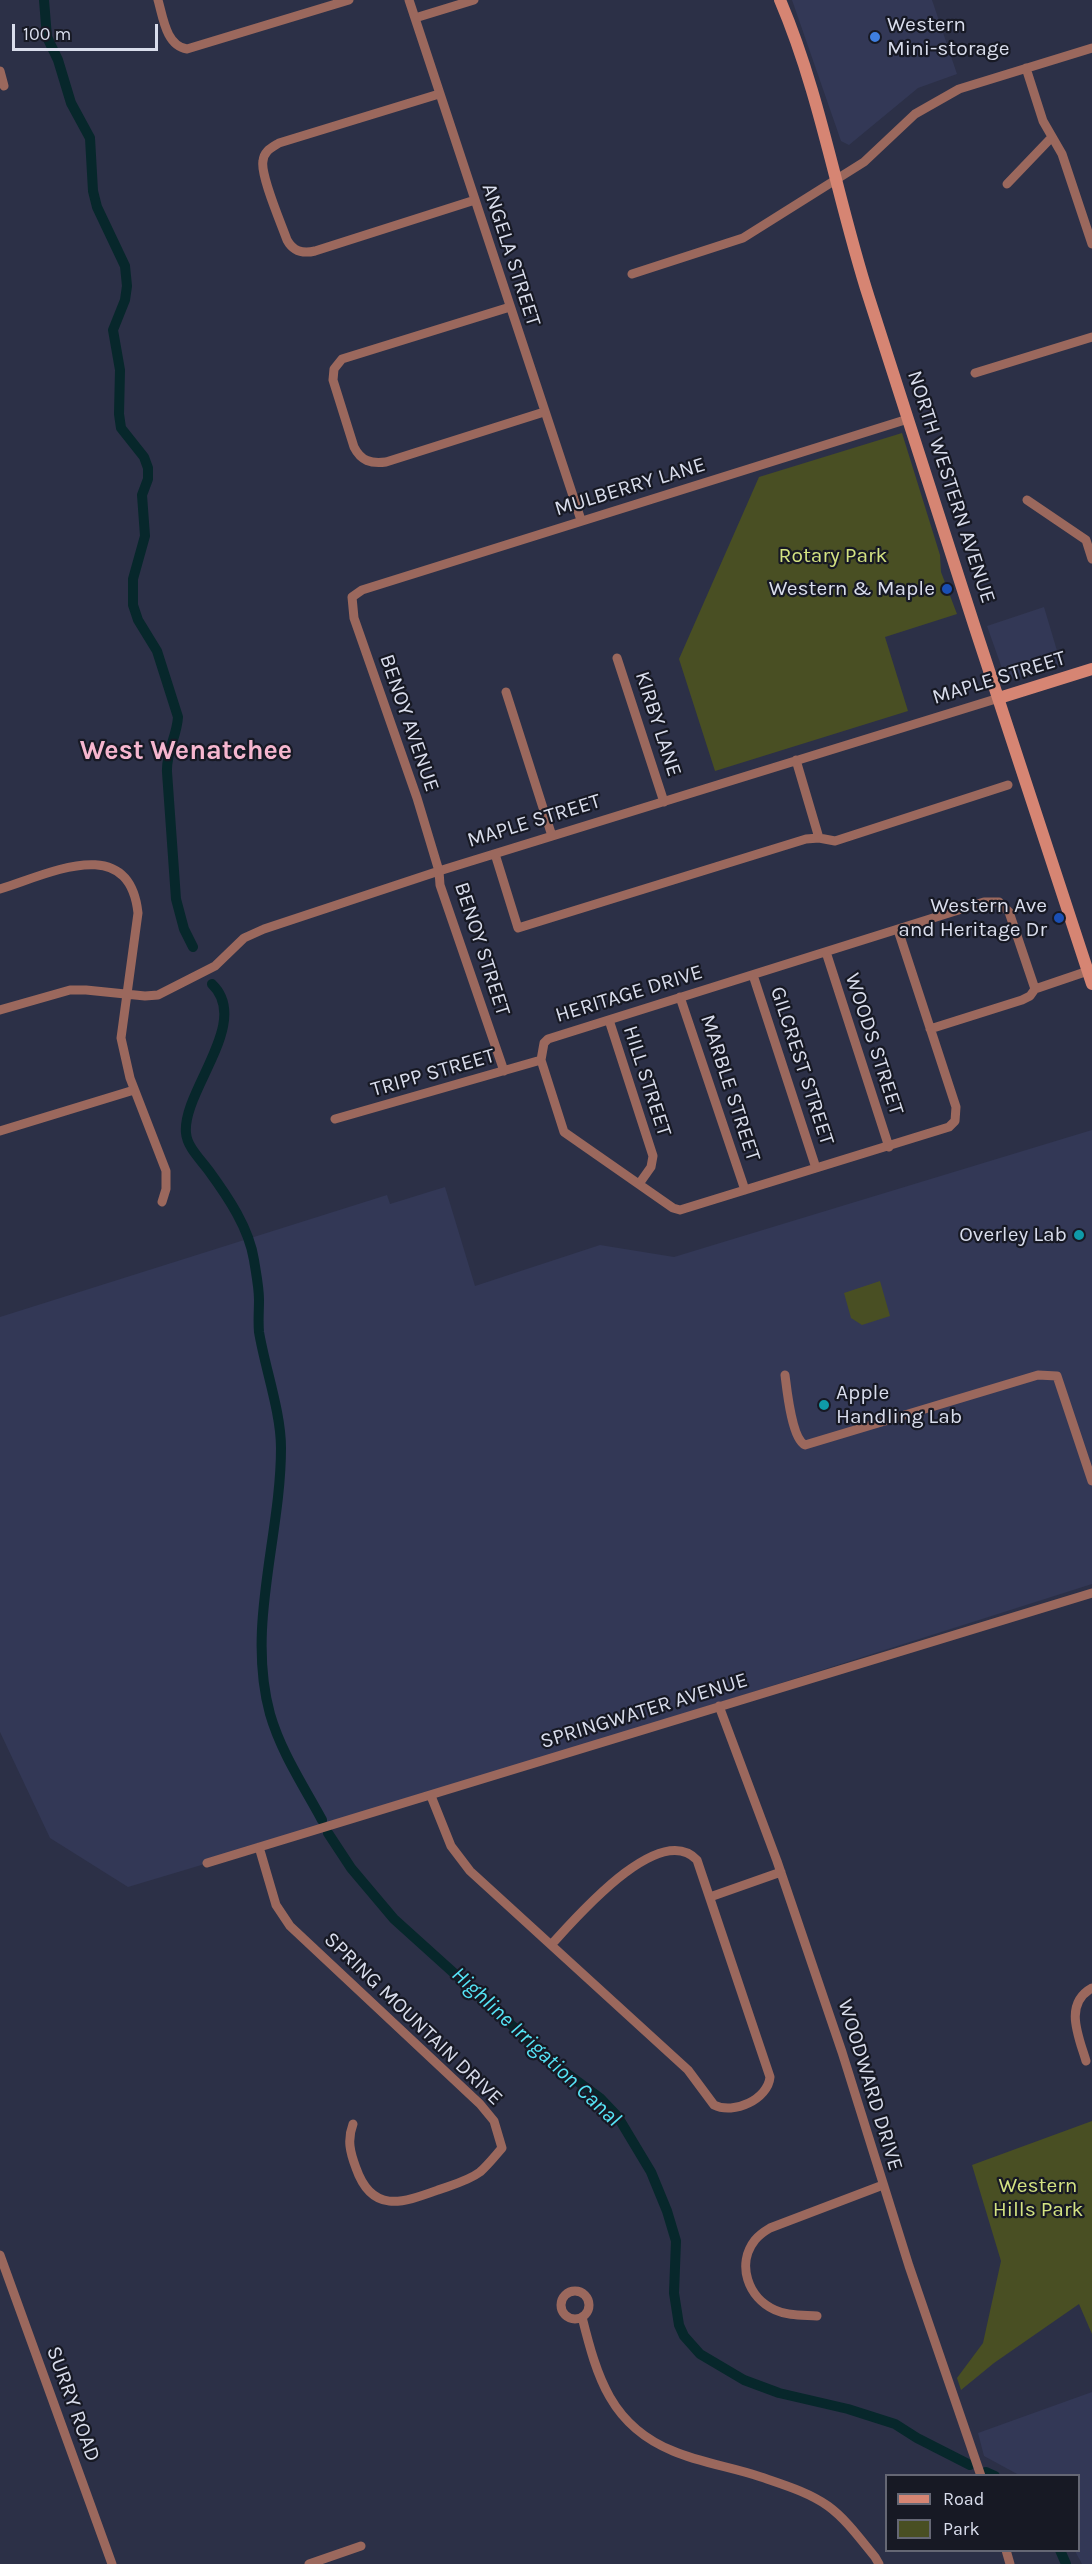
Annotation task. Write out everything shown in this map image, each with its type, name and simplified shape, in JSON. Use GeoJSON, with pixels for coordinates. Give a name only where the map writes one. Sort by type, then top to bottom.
{"type":"FeatureCollection","features":[{"type":"Feature","properties":{"kind":"main road","name":"NORTH WESTERN AVENUE"},"geometry":{"type":"LineString","coordinates":[[780,0],[812,92],[837,178],[858,264],[1092,984]]}},
{"type":"Feature","properties":{"kind":"main road","name":"MAPLE STREET"},"geometry":{"type":"LineString","coordinates":[[999,698],[1092,669]]}},
{"type":"Feature","properties":{"kind":"street"},"geometry":{"type":"LineString","coordinates":[[158,0],[171,39],[182,48],[188,49],[349,0]]}},
{"type":"Feature","properties":{"kind":"street","name":"ANGELA STREET"},"geometry":{"type":"LineString","coordinates":[[409,0],[581,520]]}},
{"type":"Feature","properties":{"kind":"street"},"geometry":{"type":"LineString","coordinates":[[415,18],[474,0]]}},
{"type":"Feature","properties":{"kind":"street"},"geometry":{"type":"LineString","coordinates":[[632,274],[743,238],[864,162],[915,114],[959,89],[1092,48]]}},
{"type":"Feature","properties":{"kind":"street"},"geometry":{"type":"LineString","coordinates":[[1026,68],[1043,121],[1062,154],[1092,244]]}},
{"type":"Feature","properties":{"kind":"street"},"geometry":{"type":"LineString","coordinates":[[0,71],[4,86]]}},
{"type":"Feature","properties":{"kind":"street"},"geometry":{"type":"LineString","coordinates":[[439,94],[279,143],[270,148],[265,153],[263,165],[275,206],[291,246],[301,252],[308,252],[475,200]]}},
{"type":"Feature","properties":{"kind":"street"},"geometry":{"type":"LineString","coordinates":[[1007,184],[1052,137]]}},
{"type":"Feature","properties":{"kind":"street"},"geometry":{"type":"LineString","coordinates":[[510,307],[342,359],[337,363],[333,380],[354,447],[357,454],[366,461],[386,462],[544,412]]}},
{"type":"Feature","properties":{"kind":"street"},"geometry":{"type":"LineString","coordinates":[[975,373],[1092,337]]}},
{"type":"Feature","properties":{"kind":"street","name":"MULBERRY LANE"},"geometry":{"type":"LineString","coordinates":[[362,590],[908,419]]}},
{"type":"Feature","properties":{"kind":"street"},"geometry":{"type":"LineString","coordinates":[[1027,500],[1089,538],[1092,559]]}},
{"type":"Feature","properties":{"kind":"street","name":"BENOY AVENUE"},"geometry":{"type":"LineString","coordinates":[[362,590],[352,597],[354,618],[417,798],[439,871]]}},
{"type":"Feature","properties":{"kind":"street","name":"KIRBY LANE"},"geometry":{"type":"LineString","coordinates":[[617,658],[664,802]]}},
{"type":"Feature","properties":{"kind":"street"},"geometry":{"type":"LineString","coordinates":[[506,692],[552,836]]}},
{"type":"Feature","properties":{"kind":"street","name":"MAPLE STREET"},"geometry":{"type":"LineString","coordinates":[[0,1010],[70,990],[158,995],[198,976],[214,966],[244,938],[264,929],[439,871],[999,698]]}},
{"type":"Feature","properties":{"kind":"street"},"geometry":{"type":"LineString","coordinates":[[796,760],[819,838]]}},
{"type":"Feature","properties":{"kind":"street"},"geometry":{"type":"LineString","coordinates":[[495,854],[518,928],[806,839],[819,838],[835,841],[1008,785]]}},
{"type":"Feature","properties":{"kind":"street"},"geometry":{"type":"LineString","coordinates":[[0,889],[71,866],[89,863],[110,866],[124,876],[136,896],[138,913],[121,1038],[122,1052],[134,1090],[166,1171],[166,1189],[162,1202]]}},
{"type":"Feature","properties":{"kind":"street","name":"BENOY STREET"},"geometry":{"type":"LineString","coordinates":[[439,871],[440,885],[504,1071]]}},
{"type":"Feature","properties":{"kind":"street","name":"HERITAGE DRIVE"},"geometry":{"type":"LineString","coordinates":[[541,1060],[544,1043],[548,1039],[984,902],[999,902],[1009,912],[1035,989]]}},
{"type":"Feature","properties":{"kind":"street"},"geometry":{"type":"LineString","coordinates":[[541,1060],[564,1132],[673,1208],[680,1210],[944,1129],[956,1121],[956,1107],[898,930]]}},
{"type":"Feature","properties":{"kind":"street","name":"WOODS STREET"},"geometry":{"type":"LineString","coordinates":[[826,952],[889,1147]]}},
{"type":"Feature","properties":{"kind":"street"},"geometry":{"type":"LineString","coordinates":[[930,1029],[1022,1000],[1030,996],[1035,989],[1088,971]]}},
{"type":"Feature","properties":{"kind":"street","name":"GILCREST STREET"},"geometry":{"type":"LineString","coordinates":[[753,975],[816,1168]]}},
{"type":"Feature","properties":{"kind":"street","name":"MARBLE STREET"},"geometry":{"type":"LineString","coordinates":[[680,997],[745,1190]]}},
{"type":"Feature","properties":{"kind":"street","name":"HILL STREET"},"geometry":{"type":"LineString","coordinates":[[609,1020],[653,1156],[651,1167],[639,1184]]}},
{"type":"Feature","properties":{"kind":"street","name":"TRIPP STREET"},"geometry":{"type":"LineString","coordinates":[[335,1119],[541,1060]]}},
{"type":"Feature","properties":{"kind":"street"},"geometry":{"type":"LineString","coordinates":[[0,1131],[134,1090]]}},
{"type":"Feature","properties":{"kind":"street"},"geometry":{"type":"LineString","coordinates":[[785,1375],[788,1402],[799,1440],[805,1445],[1038,1375],[1057,1376],[1092,1481]]}},
{"type":"Feature","properties":{"kind":"street","name":"SPRINGWATER AVENUE"},"geometry":{"type":"LineString","coordinates":[[207,1863],[1092,1593]]}},
{"type":"Feature","properties":{"kind":"street","name":"WOODWARD DRIVE"},"geometry":{"type":"LineString","coordinates":[[719,1706],[781,1872],[842,2052],[882,2185],[981,2474]]}},
{"type":"Feature","properties":{"kind":"street"},"geometry":{"type":"LineString","coordinates":[[431,1796],[442,1829],[461,1861],[551,1945],[688,2070],[714,2104],[726,2108],[758,2099],[769,2085],[770,2077],[710,1897],[697,1860],[690,1852],[678,1849],[643,1862],[623,1875],[593,1899],[551,1945]]}},
{"type":"Feature","properties":{"kind":"street","name":"SPRING MOUNTAIN DRIVE"},"geometry":{"type":"LineString","coordinates":[[259,1847],[276,1905],[290,1926],[480,2104],[494,2121],[502,2148],[481,2171],[469,2178],[410,2200],[383,2201],[361,2183],[351,2154],[348,2136],[353,2124]]}},
{"type":"Feature","properties":{"kind":"street"},"geometry":{"type":"LineString","coordinates":[[710,1897],[781,1872]]}},
{"type":"Feature","properties":{"kind":"street"},"geometry":{"type":"LineString","coordinates":[[1086,2061],[1075,2025],[1074,2013],[1081,1997],[1092,1988]]}},
{"type":"Feature","properties":{"kind":"street"},"geometry":{"type":"LineString","coordinates":[[817,2316],[777,2311],[764,2304],[753,2294],[747,2282],[745,2269],[747,2254],[755,2239],[770,2228],[882,2185]]}},
{"type":"Feature","properties":{"kind":"street","name":"SURRY ROAD"},"geometry":{"type":"LineString","coordinates":[[0,2255],[112,2564]]}},
{"type":"Feature","properties":{"kind":"street"},"geometry":{"type":"LineString","coordinates":[[582,2317],[596,2369],[605,2390],[625,2420],[637,2431],[672,2451],[800,2490],[829,2506],[869,2549],[879,2564]]}},
{"type":"Feature","properties":{"kind":"street"},"geometry":{"type":"LineString","coordinates":[[309,2564],[361,2546]]}},
{"type":"Feature","properties":{"kind":"shaded area","name":"Western Mini-storage"},"geometry":{"type":"Polygon","coordinates":[[[792,0],[932,0],[957,74],[918,88],[849,145],[841,141],[792,0]]]}},
{"type":"Feature","properties":{"kind":"shaded area"},"geometry":{"type":"Polygon","coordinates":[[[1044,607],[1061,664],[1015,679],[1004,674],[987,626],[1044,607]]]}},
{"type":"Feature","properties":{"kind":"shaded area"},"geometry":{"type":"Polygon","coordinates":[[[1092,1130],[1092,1584],[335,1825],[128,1887],[50,1838],[0,1732],[0,1317],[387,1195],[390,1204],[445,1187],[475,1286],[600,1245],[674,1257],[1092,1130]]]}},
{"type":"Feature","properties":{"kind":"shaded area"},"geometry":{"type":"Polygon","coordinates":[[[1092,2392],[1092,2564],[1082,2564],[1076,2552],[1080,2552],[1080,2474],[1017,2474],[984,2456],[978,2433],[1092,2392]]]}},
{"type":"Feature","properties":{"kind":"green space","name":"Rotary Park"},"geometry":{"type":"Polygon","coordinates":[[[902,433],[940,555],[941,572],[957,614],[885,637],[908,711],[715,771],[679,659],[759,477],[902,433]]]}},
{"type":"Feature","properties":{"kind":"green space"},"geometry":{"type":"Polygon","coordinates":[[[880,1281],[890,1316],[862,1325],[851,1318],[844,1293],[880,1281]]]}},
{"type":"Feature","properties":{"kind":"green space","name":"Western Hills Park"},"geometry":{"type":"Polygon","coordinates":[[[1092,2121],[1092,2334],[1079,2304],[994,2363],[961,2390],[957,2378],[983,2343],[1001,2261],[972,2165],[1092,2121]]]}},
{"type":"Feature","properties":{"kind":"waterway","name":"Highline Irrigation Canal"},"geometry":{"type":"LineString","coordinates":[[44,0],[47,37],[58,60],[71,103],[90,138],[93,191],[97,207],[125,266],[127,286],[125,300],[113,330],[120,370],[119,414],[121,428],[144,457],[148,468],[148,479],[142,495],[145,536],[133,579],[133,605],[138,620],[157,651],[178,717],[167,772],[176,899],[184,929],[193,947]]}},
{"type":"Feature","properties":{"kind":"waterway","name":"Highline Irrigation Canal"},"geometry":{"type":"LineString","coordinates":[[212,984],[222,1000],[224,1017],[213,1057],[194,1097],[186,1133],[192,1148],[237,1213],[248,1236],[254,1260],[259,1295],[259,1332],[276,1405],[281,1448],[280,1481],[263,1614],[264,1681],[270,1714],[280,1742],[322,1820]]}},
{"type":"Feature","properties":{"kind":"waterway","name":"Highline Irrigation Canal"},"geometry":{"type":"LineString","coordinates":[[328,1833],[351,1868],[394,1919],[558,2067],[600,2098],[618,2117],[651,2172],[667,2211],[676,2241],[674,2293],[679,2325],[684,2336],[700,2354],[744,2380],[779,2393],[848,2409],[895,2424],[970,2465]]}},
{"type":"Feature","properties":{"kind":"waterway","name":"Highline Irrigation Canal"},"geometry":{"type":"LineString","coordinates":[[986,2472],[990,2474]]}},
{"type":"Feature","properties":{"kind":"waterway","name":"Highline Irrigation Canal"},"geometry":{"type":"LineString","coordinates":[[1061,2552],[1066,2564]]}},
{"type":"Feature","properties":{"kind":"place","name":"Western Mini-storage"},"geometry":{"type":"Point","coordinates":[875,37]}},
{"type":"Feature","properties":{"kind":"place","name":"Western & Maple"},"geometry":{"type":"Point","coordinates":[947,589]}},
{"type":"Feature","properties":{"kind":"place","name":"Western Ave and Heritage Dr"},"geometry":{"type":"Point","coordinates":[1059,918]}},
{"type":"Feature","properties":{"kind":"place","name":"Overley Lab"},"geometry":{"type":"Point","coordinates":[1079,1235]}},
{"type":"Feature","properties":{"kind":"place","name":"Apple Handling Lab"},"geometry":{"type":"Point","coordinates":[824,1405]}},
{"type":"Feature","properties":{"kind":"district","name":"West Wenatchee"},"geometry":{"type":"Point","coordinates":[186,751]}}]}
